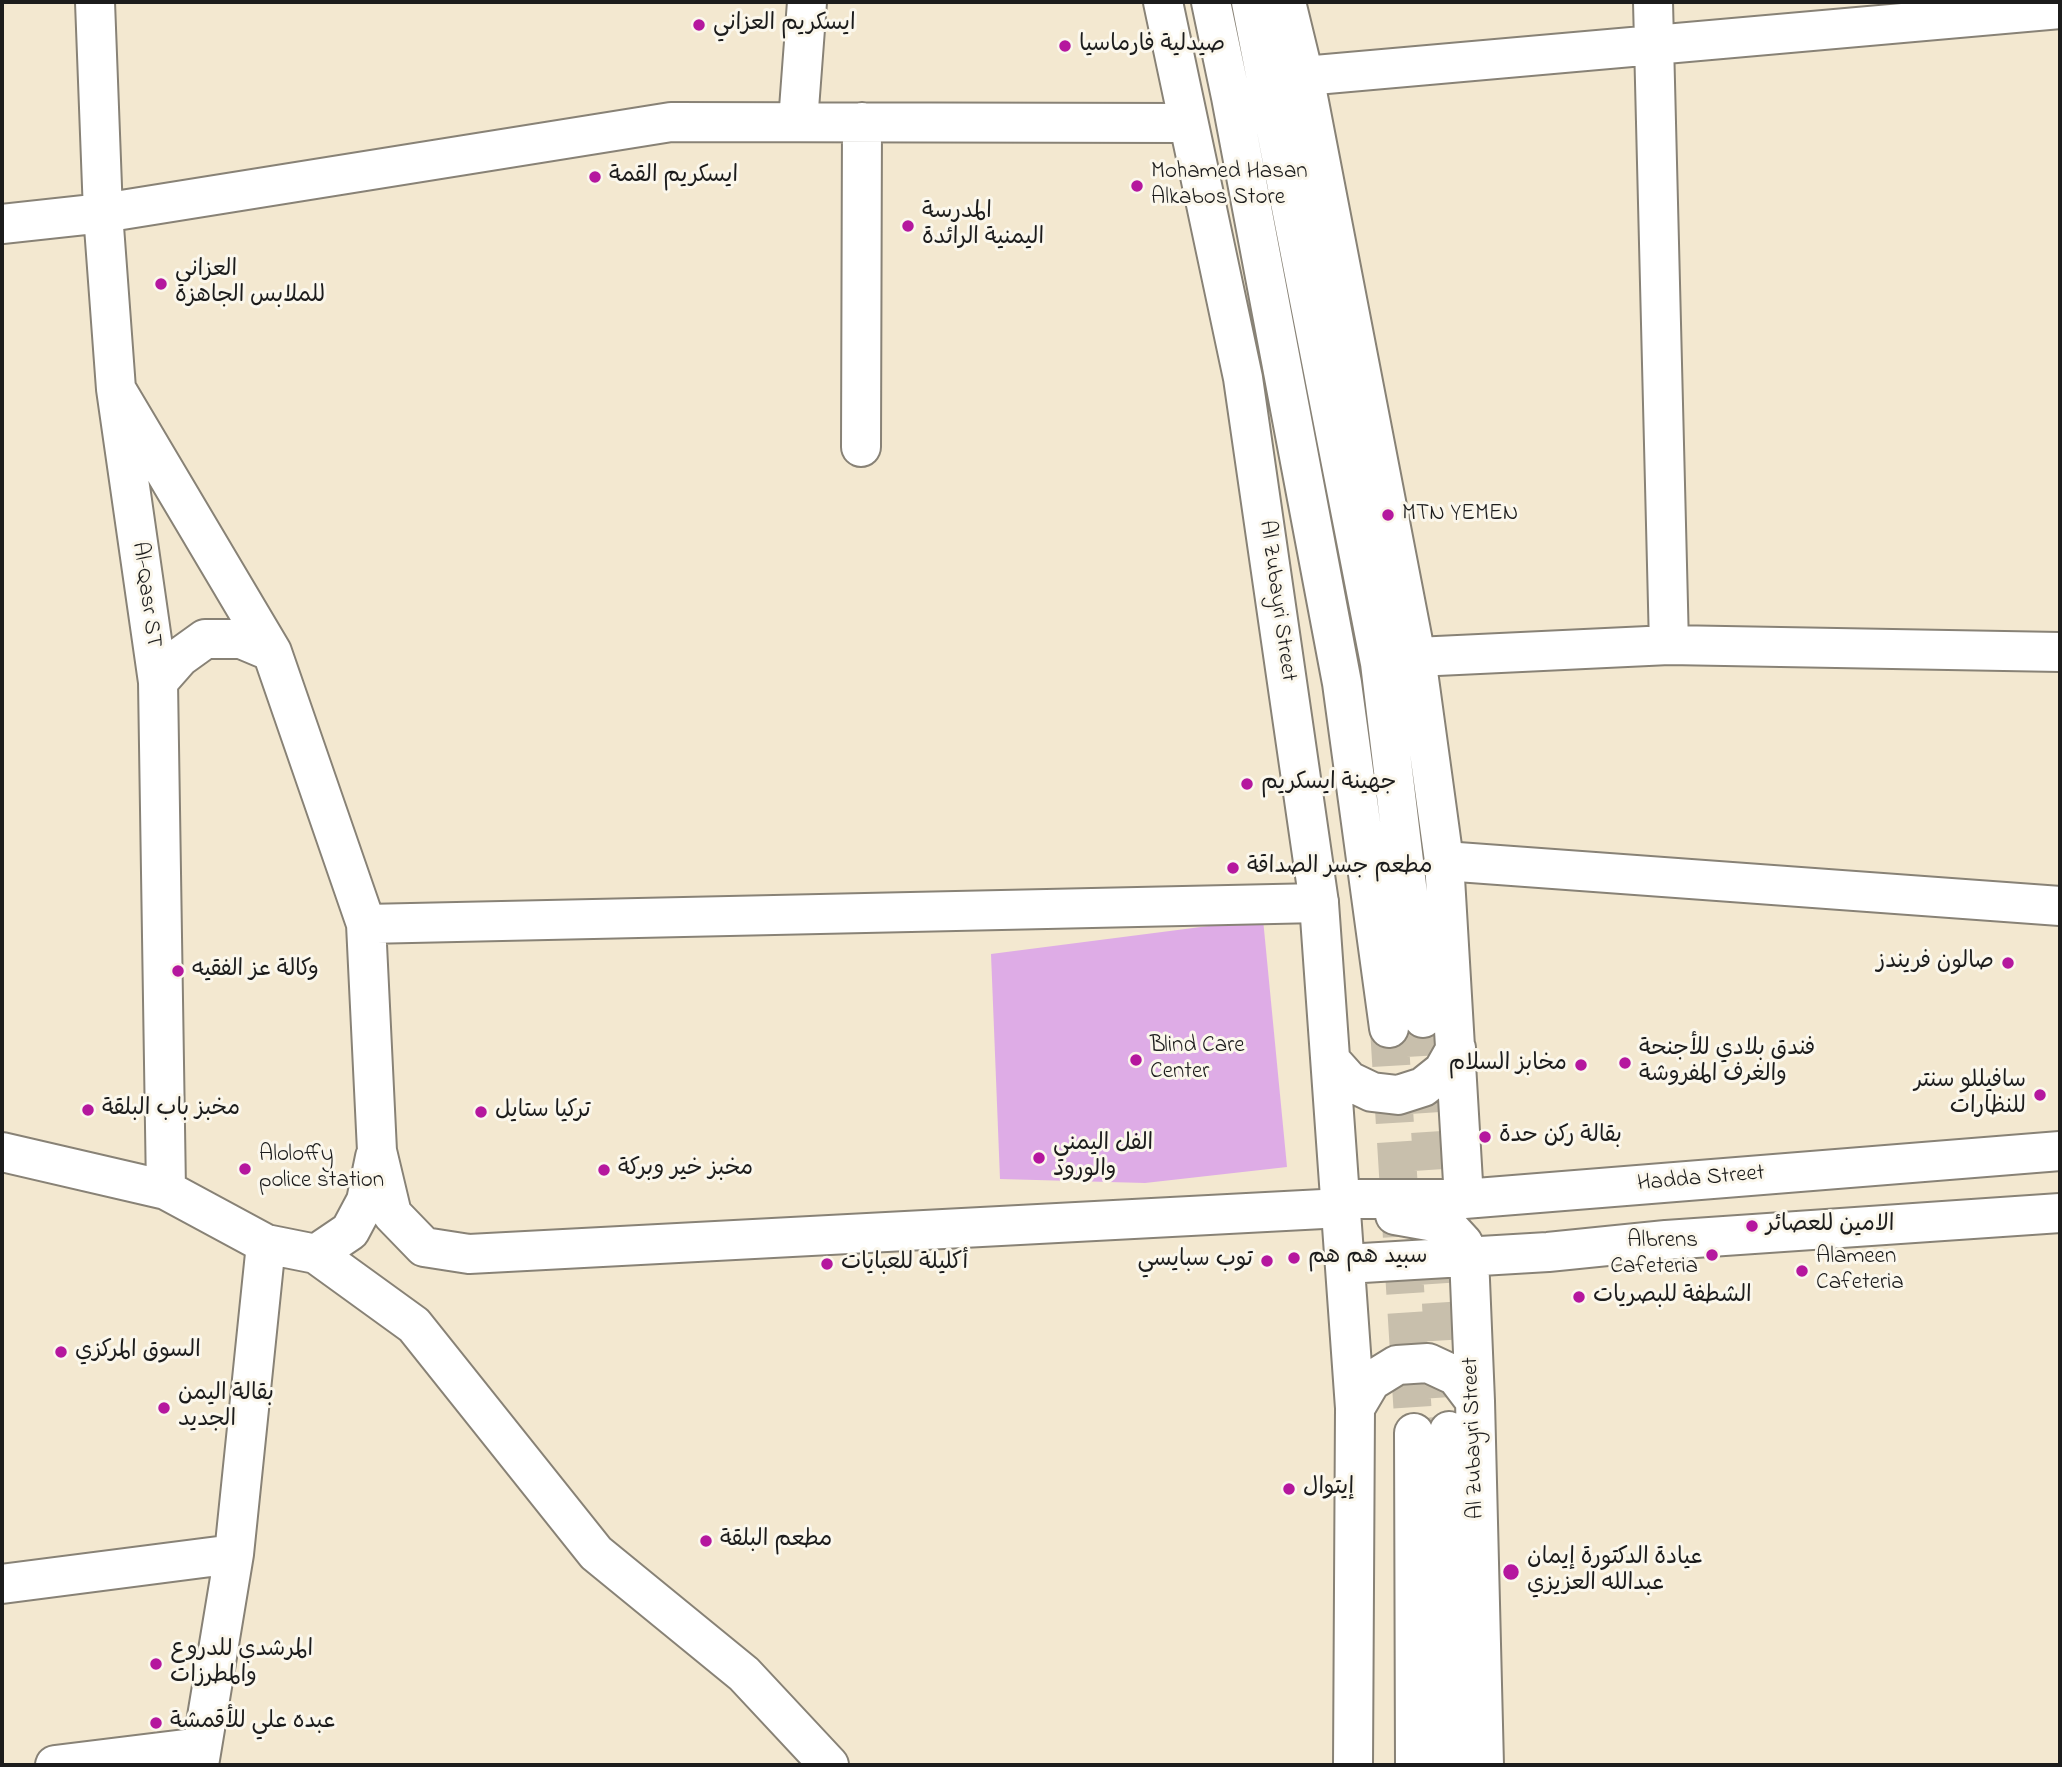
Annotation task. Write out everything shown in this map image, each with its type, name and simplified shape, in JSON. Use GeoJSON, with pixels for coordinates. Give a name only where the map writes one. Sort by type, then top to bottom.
{"type":"FeatureCollection","features":[{"type":"Feature","properties":{"kind":"street","name":"Al-Qasr ST"},"geometry":{"type":"LineString","coordinates":[[95,2],[103,213],[116,389],[158,682],[166,1190]]}},
{"type":"Feature","properties":{"kind":"street"},"geometry":{"type":"LineString","coordinates":[[798,122],[807,2]]}},
{"type":"Feature","properties":{"kind":"street","name":"Al Zubayri Street"},"geometry":{"type":"LineString","coordinates":[[1163,2],[1243,378],[1319,903],[1355,1408],[1353,1765]]}},
{"type":"Feature","properties":{"kind":"street","name":"Al Zubayri Street"},"geometry":{"type":"LineString","coordinates":[[1211,2],[1406,1023],[1381,663],[1251,2]]}},
{"type":"Feature","properties":{"kind":"street"},"geometry":{"type":"LineString","coordinates":[[1286,2],[1304,76],[1416,657],[1444,861],[1464,1199]]}},
{"type":"Feature","properties":{"kind":"street"},"geometry":{"type":"LineString","coordinates":[[1653,2],[1669,645]]}},
{"type":"Feature","properties":{"kind":"street"},"geometry":{"type":"LineString","coordinates":[[1304,76],[2060,9]]}},
{"type":"Feature","properties":{"kind":"street"},"geometry":{"type":"LineString","coordinates":[[2,224],[103,213],[671,122],[1188,123]]}},
{"type":"Feature","properties":{"kind":"street"},"geometry":{"type":"LineString","coordinates":[[861,447],[862,122]]}},
{"type":"Feature","properties":{"kind":"street"},"geometry":{"type":"LineString","coordinates":[[116,389],[272,652],[366,924],[377,1151],[392,1213],[424,1247],[469,1254],[1342,1203],[1440,1223],[1463,1243],[1469,1256]]}},
{"type":"Feature","properties":{"kind":"street"},"geometry":{"type":"LineString","coordinates":[[158,682],[180,657],[205,639],[241,639],[272,652]]}},
{"type":"Feature","properties":{"kind":"street"},"geometry":{"type":"LineString","coordinates":[[1416,657],[1669,645],[2060,652]]}},
{"type":"Feature","properties":{"kind":"street"},"geometry":{"type":"LineString","coordinates":[[1444,861],[2060,906]]}},
{"type":"Feature","properties":{"kind":"street"},"geometry":{"type":"LineString","coordinates":[[366,924],[1319,903]]}},
{"type":"Feature","properties":{"kind":"street"},"geometry":{"type":"LineString","coordinates":[[1332,1062],[1349,1082],[1372,1093],[1398,1095],[1423,1087],[1443,1071],[1456,1048]]}},
{"type":"Feature","properties":{"kind":"street"},"geometry":{"type":"LineString","coordinates":[[316,1254],[350,1231],[366,1200],[377,1151]]}},
{"type":"Feature","properties":{"kind":"street","name":"Hadda Street"},"geometry":{"type":"LineString","coordinates":[[1342,1203],[1464,1199],[2060,1151]]}},
{"type":"Feature","properties":{"kind":"street"},"geometry":{"type":"LineString","coordinates":[[2,1152],[166,1190],[266,1244],[316,1254],[414,1325],[596,1553],[744,1674],[829,1765]]}},
{"type":"Feature","properties":{"kind":"street"},"geometry":{"type":"LineString","coordinates":[[1346,1264],[2060,1213]]}},
{"type":"Feature","properties":{"kind":"street"},"geometry":{"type":"LineString","coordinates":[[55,1765],[200,1756],[234,1554],[266,1244]]}},
{"type":"Feature","properties":{"kind":"street","name":"Al Zubayri Street"},"geometry":{"type":"LineString","coordinates":[[1469,1256],[1484,1765]]}},
{"type":"Feature","properties":{"kind":"street"},"geometry":{"type":"LineString","coordinates":[[1355,1408],[1371,1381],[1397,1365],[1428,1363],[1456,1376],[1475,1401]]}},
{"type":"Feature","properties":{"kind":"street","name":"Al Zubayri Street"},"geometry":{"type":"LineString","coordinates":[[1415,1765],[1432,1432],[1452,1765]]}},
{"type":"Feature","properties":{"kind":"street"},"geometry":{"type":"LineString","coordinates":[[2,1584],[234,1554]]}},
{"type":"Feature","properties":{"kind":"building","name":"Blind Care Center"},"geometry":{"type":"Polygon","coordinates":[[[1263,919],[1287,1167],[1145,1183],[1000,1179],[991,954],[1263,919]]]}},
{"type":"Feature","properties":{"kind":"tunnel"},"geometry":{"type":"LineString","coordinates":[[1423,1018],[1449,1431]]}},
{"type":"Feature","properties":{"kind":"tunnel"},"geometry":{"type":"LineString","coordinates":[[1389,1028],[1414,1433]]}},
{"type":"Feature","properties":{"kind":"place","name":"ايسكريم العزاني"},"geometry":{"type":"Point","coordinates":[699,25]}},
{"type":"Feature","properties":{"kind":"place","name":"صيدلية فارماسيا"},"geometry":{"type":"Point","coordinates":[1065,46]}},
{"type":"Feature","properties":{"kind":"place","name":"ايسكريم القمة"},"geometry":{"type":"Point","coordinates":[595,177]}},
{"type":"Feature","properties":{"kind":"place","name":"Mohamed Hasan Alkabos Store"},"geometry":{"type":"Point","coordinates":[1137,186]}},
{"type":"Feature","properties":{"kind":"place","name":"المدرسة اليمنية الرائدة"},"geometry":{"type":"Point","coordinates":[908,226]}},
{"type":"Feature","properties":{"kind":"place","name":"العزاني للملابس الجاهزة"},"geometry":{"type":"Point","coordinates":[161,284]}},
{"type":"Feature","properties":{"kind":"place","name":"MTN YEMEN"},"geometry":{"type":"Point","coordinates":[1388,515]}},
{"type":"Feature","properties":{"kind":"place","name":"جهينة ايسكريم"},"geometry":{"type":"Point","coordinates":[1247,784]}},
{"type":"Feature","properties":{"kind":"place","name":"مطعم جسر الصداقة"},"geometry":{"type":"Point","coordinates":[1233,868]}},
{"type":"Feature","properties":{"kind":"place","name":"صالون فريندز"},"geometry":{"type":"Point","coordinates":[2008,963]}},
{"type":"Feature","properties":{"kind":"place","name":"وكالة عز الفقيه"},"geometry":{"type":"Point","coordinates":[178,971]}},
{"type":"Feature","properties":{"kind":"place","name":"Blind Care Center"},"geometry":{"type":"Point","coordinates":[1136,1060]}},
{"type":"Feature","properties":{"kind":"place","name":"فندق بلادي للأجنحة والغرف المفروشة"},"geometry":{"type":"Point","coordinates":[1625,1063]}},
{"type":"Feature","properties":{"kind":"place","name":"مخابز السلام"},"geometry":{"type":"Point","coordinates":[1581,1065]}},
{"type":"Feature","properties":{"kind":"place","name":"سافيللو سنتر للنظارات"},"geometry":{"type":"Point","coordinates":[2040,1095]}},
{"type":"Feature","properties":{"kind":"place","name":"مخبز باب البلقة"},"geometry":{"type":"Point","coordinates":[88,1110]}},
{"type":"Feature","properties":{"kind":"place","name":"تركيا ستايل"},"geometry":{"type":"Point","coordinates":[481,1112]}},
{"type":"Feature","properties":{"kind":"place","name":"بقالة ركن حدة"},"geometry":{"type":"Point","coordinates":[1485,1137]}},
{"type":"Feature","properties":{"kind":"place","name":"الفل اليمني والورود"},"geometry":{"type":"Point","coordinates":[1039,1158]}},
{"type":"Feature","properties":{"kind":"place","name":"Aloloffy police station"},"geometry":{"type":"Point","coordinates":[245,1169]}},
{"type":"Feature","properties":{"kind":"place","name":"مخبز خير وبركة"},"geometry":{"type":"Point","coordinates":[604,1170]}},
{"type":"Feature","properties":{"kind":"place","name":"الامين للعصائر"},"geometry":{"type":"Point","coordinates":[1752,1226]}},
{"type":"Feature","properties":{"kind":"place","name":"Albrens Cafeteria"},"geometry":{"type":"Point","coordinates":[1712,1255]}},
{"type":"Feature","properties":{"kind":"place","name":"سبيد هم هم"},"geometry":{"type":"Point","coordinates":[1294,1258]}},
{"type":"Feature","properties":{"kind":"place","name":"توب سبايسي"},"geometry":{"type":"Point","coordinates":[1267,1261]}},
{"type":"Feature","properties":{"kind":"place","name":"أكليلة للعبايات"},"geometry":{"type":"Point","coordinates":[827,1264]}},
{"type":"Feature","properties":{"kind":"place","name":"Alameen Cafeteria"},"geometry":{"type":"Point","coordinates":[1802,1271]}},
{"type":"Feature","properties":{"kind":"place","name":"الشطفة للبصريات"},"geometry":{"type":"Point","coordinates":[1579,1297]}},
{"type":"Feature","properties":{"kind":"place","name":"السوق المركزي"},"geometry":{"type":"Point","coordinates":[61,1352]}},
{"type":"Feature","properties":{"kind":"place","name":"بقالة اليمن الجديد"},"geometry":{"type":"Point","coordinates":[164,1408]}},
{"type":"Feature","properties":{"kind":"place","name":"إيتوال"},"geometry":{"type":"Point","coordinates":[1289,1489]}},
{"type":"Feature","properties":{"kind":"place","name":"مطعم البلقة"},"geometry":{"type":"Point","coordinates":[706,1541]}},
{"type":"Feature","properties":{"kind":"place","name":"عيادة الدكتورة إيمان عبدالله العزيزي"},"geometry":{"type":"Point","coordinates":[1511,1572]}},
{"type":"Feature","properties":{"kind":"place","name":"المرشدي للدروع والمطرزات"},"geometry":{"type":"Point","coordinates":[156,1664]}},
{"type":"Feature","properties":{"kind":"place","name":"عبده علي للأقمشة"},"geometry":{"type":"Point","coordinates":[156,1723]}}]}
